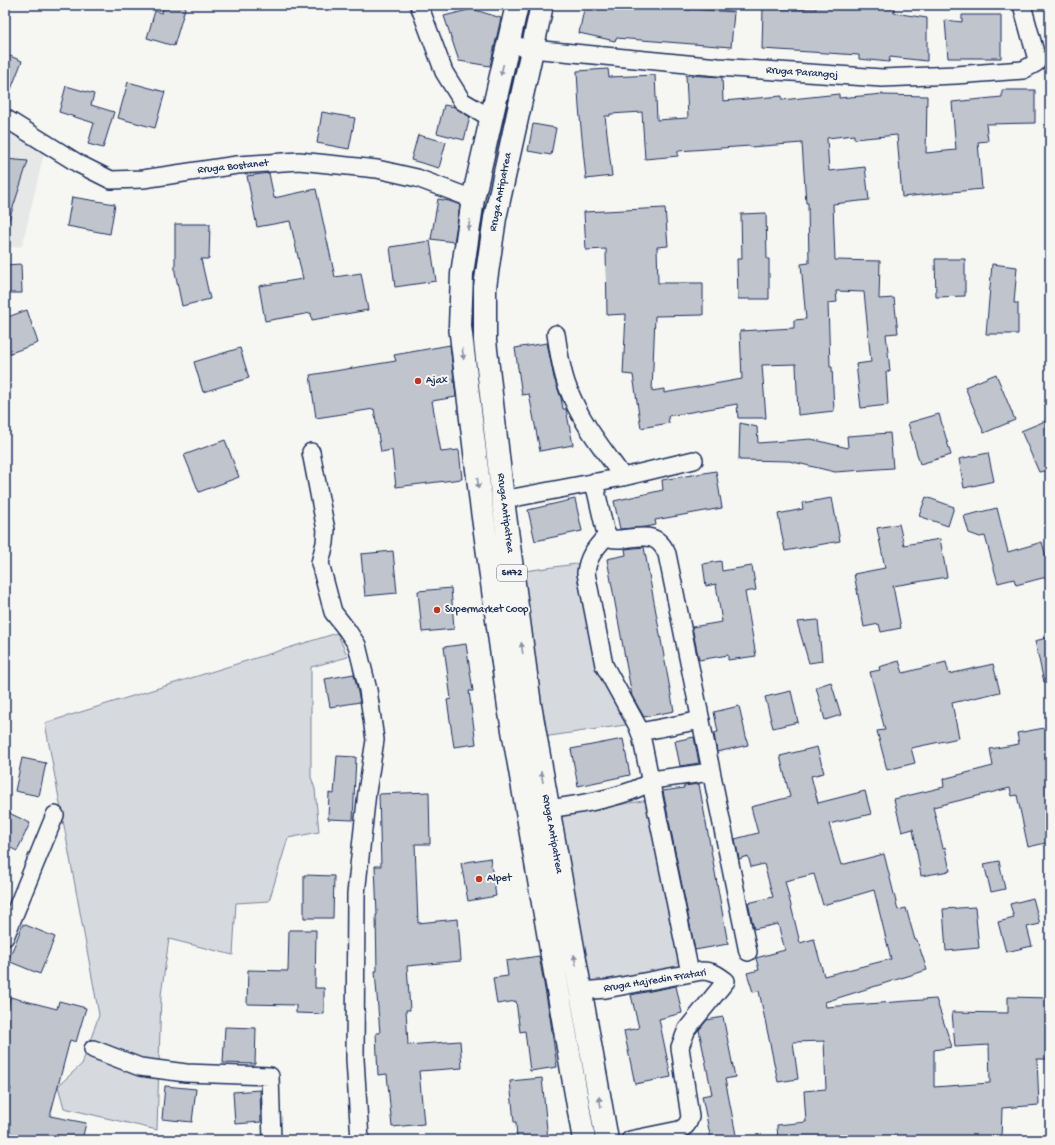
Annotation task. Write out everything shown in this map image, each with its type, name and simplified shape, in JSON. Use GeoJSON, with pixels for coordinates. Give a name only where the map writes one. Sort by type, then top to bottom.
{"type":"FeatureCollection","features":[{"type":"Feature","properties":{"kind":"main road","name":"Rruga Antipatrea"},"geometry":{"type":"LineString","coordinates":[[517,5],[473,199],[462,274],[460,326],[480,502],[509,707],[584,1140]]}},
{"type":"Feature","properties":{"kind":"main road","name":"Rruga Antipatrea"},"geometry":{"type":"LineString","coordinates":[[542,5],[495,218],[485,287],[485,341],[503,500],[530,706],[607,1140]]}},
{"type":"Feature","properties":{"kind":"street"},"geometry":{"type":"LineString","coordinates":[[419,5],[444,72],[462,101],[491,118]]}},
{"type":"Feature","properties":{"kind":"street","name":"Rruga Parangoj"},"geometry":{"type":"LineString","coordinates":[[508,44],[532,49],[718,67],[882,78],[1023,70],[1033,66],[1037,61],[1022,5]]}},
{"type":"Feature","properties":{"kind":"street","name":"Rruga Bostanet"},"geometry":{"type":"LineString","coordinates":[[5,118],[79,164],[111,180],[143,179],[238,165],[299,161],[377,169],[417,178],[473,199]]}},
{"type":"Feature","properties":{"kind":"street"},"geometry":{"type":"LineString","coordinates":[[556,334],[564,375],[573,400],[585,423],[623,477]]}},
{"type":"Feature","properties":{"kind":"street"},"geometry":{"type":"LineString","coordinates":[[311,452],[326,530],[325,543],[320,563],[333,612],[357,645],[368,690],[375,740],[367,792],[356,894],[355,1058],[360,1140]]}},
{"type":"Feature","properties":{"kind":"street"},"geometry":{"type":"LineString","coordinates":[[503,500],[623,477],[694,460]]}},
{"type":"Feature","properties":{"kind":"street"},"geometry":{"type":"LineString","coordinates":[[594,482],[607,535],[611,539],[615,540],[648,537],[656,539],[663,545],[667,554],[748,952]]}},
{"type":"Feature","properties":{"kind":"street"},"geometry":{"type":"LineString","coordinates":[[607,535],[591,554],[587,563],[586,573],[604,665],[640,732],[690,973]]}},
{"type":"Feature","properties":{"kind":"street"},"geometry":{"type":"LineString","coordinates":[[640,732],[701,720]]}},
{"type":"Feature","properties":{"kind":"street"},"geometry":{"type":"LineString","coordinates":[[548,809],[587,803],[628,792],[651,781],[659,779],[711,772]]}},
{"type":"Feature","properties":{"kind":"street"},"geometry":{"type":"LineString","coordinates":[[5,938],[55,815]]}},
{"type":"Feature","properties":{"kind":"street","name":"Rruga Hajredin Fratari"},"geometry":{"type":"LineString","coordinates":[[580,991],[606,989],[690,973],[709,971],[716,973],[726,981],[687,1029],[680,1047],[690,1117],[688,1124],[679,1130],[630,1140]]}},
{"type":"Feature","properties":{"kind":"street"},"geometry":{"type":"LineString","coordinates":[[93,1049],[140,1067],[186,1073],[270,1076],[272,1140]]}},
{"type":"Feature","properties":{"kind":"shaded area"},"geometry":{"type":"Polygon","coordinates":[[[5,125],[45,149],[22,246],[5,248],[5,125]]]}},
{"type":"Feature","properties":{"kind":"shaded area"},"geometry":{"type":"Polygon","coordinates":[[[583,563],[601,671],[632,724],[543,737],[517,572],[583,563]]]}},
{"type":"Feature","properties":{"kind":"shaded area"},"geometry":{"type":"Polygon","coordinates":[[[337,633],[348,657],[311,667],[311,777],[315,789],[319,832],[288,838],[269,901],[236,903],[233,955],[169,939],[161,995],[157,1130],[64,1108],[58,1086],[82,1064],[99,1015],[45,723],[337,633]]]}},
{"type":"Feature","properties":{"kind":"shaded area"},"geometry":{"type":"Polygon","coordinates":[[[649,800],[685,969],[588,984],[560,814],[649,800]]]}},
{"type":"Feature","properties":{"kind":"building"},"geometry":{"type":"Polygon","coordinates":[[[164,5],[186,5],[174,46],[147,38],[155,11],[162,13],[164,5]]]}},
{"type":"Feature","properties":{"kind":"building"},"geometry":{"type":"Polygon","coordinates":[[[585,5],[621,5],[635,8],[636,5],[734,12],[731,47],[616,38],[615,41],[579,33],[585,5]]]}},
{"type":"Feature","properties":{"kind":"building"},"geometry":{"type":"Polygon","coordinates":[[[816,5],[864,7],[864,5],[895,5],[894,13],[927,18],[927,61],[890,57],[889,62],[859,59],[859,55],[762,49],[763,8],[816,9],[816,5]]]}},
{"type":"Feature","properties":{"kind":"building"},"geometry":{"type":"Polygon","coordinates":[[[472,9],[501,18],[490,66],[459,61],[444,16],[472,9]]]}},
{"type":"Feature","properties":{"kind":"building"},"geometry":{"type":"Polygon","coordinates":[[[962,15],[1001,15],[1001,58],[948,58],[945,20],[962,22],[962,15]]]}},
{"type":"Feature","properties":{"kind":"building"},"geometry":{"type":"Polygon","coordinates":[[[5,54],[22,61],[6,102],[5,102],[5,54]]]}},
{"type":"Feature","properties":{"kind":"building"},"geometry":{"type":"Polygon","coordinates":[[[608,69],[609,77],[655,75],[657,120],[688,118],[686,75],[722,77],[723,101],[782,96],[782,100],[839,94],[839,98],[883,94],[927,96],[926,153],[956,150],[952,102],[1002,97],[1002,90],[1035,90],[1035,123],[986,124],[988,141],[978,142],[982,189],[902,197],[897,135],[854,139],[854,135],[827,138],[829,171],[865,167],[869,200],[833,204],[835,260],[880,261],[879,299],[894,298],[898,333],[886,334],[890,371],[886,372],[888,405],[861,408],[856,364],[871,362],[864,292],[836,291],[837,302],[828,303],[830,367],[832,367],[834,411],[798,415],[796,364],[762,365],[766,418],[738,418],[737,404],[668,416],[669,423],[641,428],[633,375],[623,374],[626,314],[607,315],[606,249],[586,250],[584,212],[665,208],[668,246],[657,247],[658,283],[703,283],[703,315],[655,316],[652,391],[664,389],[664,393],[742,379],[740,331],[794,328],[794,320],[806,319],[801,264],[809,263],[808,203],[806,203],[802,143],[678,151],[678,156],[645,159],[642,112],[610,114],[610,116],[605,116],[612,176],[586,179],[577,71],[608,69]]]}},
{"type":"Feature","properties":{"kind":"building"},"geometry":{"type":"Polygon","coordinates":[[[128,82],[165,92],[155,128],[118,118],[128,82]]]}},
{"type":"Feature","properties":{"kind":"building"},"geometry":{"type":"Polygon","coordinates":[[[66,86],[94,94],[91,105],[114,112],[103,148],[88,144],[94,123],[59,112],[66,86]]]}},
{"type":"Feature","properties":{"kind":"building"},"geometry":{"type":"Polygon","coordinates":[[[444,105],[455,107],[470,117],[464,140],[437,133],[444,105]]]}},
{"type":"Feature","properties":{"kind":"building"},"geometry":{"type":"Polygon","coordinates":[[[322,112],[355,118],[349,149],[317,143],[322,112]]]}},
{"type":"Feature","properties":{"kind":"building"},"geometry":{"type":"Polygon","coordinates":[[[533,124],[556,128],[551,155],[528,151],[533,124]]]}},
{"type":"Feature","properties":{"kind":"building"},"geometry":{"type":"Polygon","coordinates":[[[418,135],[446,142],[439,168],[411,160],[418,135]]]}},
{"type":"Feature","properties":{"kind":"building"},"geometry":{"type":"Polygon","coordinates":[[[5,159],[28,161],[8,223],[5,223],[5,159]]]}},
{"type":"Feature","properties":{"kind":"building"},"geometry":{"type":"Polygon","coordinates":[[[269,173],[274,198],[316,189],[335,277],[361,273],[368,310],[312,320],[311,313],[265,321],[259,286],[303,279],[290,221],[257,227],[247,176],[269,173]]]}},
{"type":"Feature","properties":{"kind":"building"},"geometry":{"type":"Polygon","coordinates":[[[72,197],[115,204],[110,234],[67,226],[72,197]]]}},
{"type":"Feature","properties":{"kind":"building"},"geometry":{"type":"Polygon","coordinates":[[[438,199],[460,205],[454,242],[431,239],[438,199]]]}},
{"type":"Feature","properties":{"kind":"building"},"geometry":{"type":"Polygon","coordinates":[[[766,213],[767,259],[769,259],[769,299],[738,299],[737,259],[742,259],[741,214],[766,213]]]}},
{"type":"Feature","properties":{"kind":"building"},"geometry":{"type":"Polygon","coordinates":[[[175,224],[210,224],[209,259],[201,259],[210,299],[182,306],[175,272],[175,224]]]}},
{"type":"Feature","properties":{"kind":"building"},"geometry":{"type":"Polygon","coordinates":[[[430,241],[436,281],[395,287],[390,247],[430,241]]]}},
{"type":"Feature","properties":{"kind":"building"},"geometry":{"type":"Polygon","coordinates":[[[935,259],[965,259],[965,296],[936,297],[935,259]]]}},
{"type":"Feature","properties":{"kind":"building"},"geometry":{"type":"Polygon","coordinates":[[[21,264],[22,293],[5,293],[5,265],[21,264]]]}},
{"type":"Feature","properties":{"kind":"building"},"geometry":{"type":"Polygon","coordinates":[[[992,264],[1017,267],[1014,303],[1018,303],[1018,334],[986,334],[992,264]]]}},
{"type":"Feature","properties":{"kind":"building"},"geometry":{"type":"Polygon","coordinates":[[[27,310],[38,343],[5,355],[5,318],[27,310]]]}},
{"type":"Feature","properties":{"kind":"building"},"geometry":{"type":"Polygon","coordinates":[[[547,343],[554,378],[563,409],[566,409],[573,445],[540,451],[529,394],[522,395],[515,348],[547,343]]]}},
{"type":"Feature","properties":{"kind":"building"},"geometry":{"type":"Polygon","coordinates":[[[450,345],[456,397],[432,401],[441,452],[459,450],[462,479],[396,487],[392,450],[381,452],[374,409],[316,418],[310,375],[396,361],[394,355],[450,345]]]}},
{"type":"Feature","properties":{"kind":"building"},"geometry":{"type":"Polygon","coordinates":[[[240,348],[249,378],[203,392],[194,362],[240,348]]]}},
{"type":"Feature","properties":{"kind":"building"},"geometry":{"type":"Polygon","coordinates":[[[996,374],[1015,420],[984,433],[965,387],[996,374]]]}},
{"type":"Feature","properties":{"kind":"building"},"geometry":{"type":"Polygon","coordinates":[[[939,414],[951,455],[920,464],[908,423],[939,414]]]}},
{"type":"Feature","properties":{"kind":"building"},"geometry":{"type":"Polygon","coordinates":[[[1050,419],[1050,470],[1039,472],[1021,431],[1050,419]]]}},
{"type":"Feature","properties":{"kind":"building"},"geometry":{"type":"Polygon","coordinates":[[[740,423],[757,427],[758,443],[811,439],[848,448],[847,436],[890,433],[893,468],[835,472],[789,461],[739,460],[740,423]]]}},
{"type":"Feature","properties":{"kind":"building"},"geometry":{"type":"Polygon","coordinates":[[[225,440],[239,477],[199,492],[184,455],[225,440]]]}},
{"type":"Feature","properties":{"kind":"building"},"geometry":{"type":"Polygon","coordinates":[[[988,453],[994,481],[964,488],[959,459],[988,453]]]}},
{"type":"Feature","properties":{"kind":"building"},"geometry":{"type":"Polygon","coordinates":[[[716,471],[722,508],[655,520],[656,525],[620,529],[614,501],[663,490],[662,480],[716,471]]]}},
{"type":"Feature","properties":{"kind":"building"},"geometry":{"type":"Polygon","coordinates":[[[926,497],[954,507],[948,526],[919,516],[926,497]]]}},
{"type":"Feature","properties":{"kind":"building"},"geometry":{"type":"Polygon","coordinates":[[[832,498],[840,541],[785,551],[778,514],[803,509],[802,503],[832,498]]]}},
{"type":"Feature","properties":{"kind":"building"},"geometry":{"type":"Polygon","coordinates":[[[575,499],[582,531],[535,541],[528,510],[575,499]]]}},
{"type":"Feature","properties":{"kind":"building"},"geometry":{"type":"Polygon","coordinates":[[[997,508],[1008,552],[1042,542],[1050,576],[1016,585],[1014,579],[998,583],[985,536],[980,537],[969,533],[964,516],[997,508]]]}},
{"type":"Feature","properties":{"kind":"building"},"geometry":{"type":"Polygon","coordinates":[[[899,524],[904,545],[940,539],[947,577],[893,586],[901,628],[881,632],[879,624],[864,627],[854,574],[885,568],[877,528],[899,524]]]}},
{"type":"Feature","properties":{"kind":"building"},"geometry":{"type":"Polygon","coordinates":[[[644,547],[674,711],[644,717],[632,696],[607,559],[626,555],[625,549],[644,547]]]}},
{"type":"Feature","properties":{"kind":"building"},"geometry":{"type":"Polygon","coordinates":[[[393,551],[397,593],[365,596],[361,554],[393,551]]]}},
{"type":"Feature","properties":{"kind":"building"},"geometry":{"type":"Polygon","coordinates":[[[721,561],[722,571],[752,566],[756,590],[745,592],[756,656],[728,660],[728,655],[699,660],[692,627],[722,622],[716,584],[706,586],[703,564],[721,561]]]}},
{"type":"Feature","properties":{"kind":"building"},"geometry":{"type":"Polygon","coordinates":[[[451,588],[454,629],[422,632],[418,591],[451,588]]]}},
{"type":"Feature","properties":{"kind":"building"},"geometry":{"type":"Polygon","coordinates":[[[818,620],[822,661],[809,663],[797,622],[818,620]]]}},
{"type":"Feature","properties":{"kind":"building"},"geometry":{"type":"Polygon","coordinates":[[[1050,637],[1050,681],[1044,682],[1035,641],[1050,637]]]}},
{"type":"Feature","properties":{"kind":"building"},"geometry":{"type":"Polygon","coordinates":[[[466,644],[473,691],[469,691],[476,744],[454,747],[447,700],[451,699],[444,647],[466,644]]]}},
{"type":"Feature","properties":{"kind":"building"},"geometry":{"type":"Polygon","coordinates":[[[899,661],[903,673],[946,662],[949,674],[993,664],[1000,692],[952,703],[959,738],[911,748],[915,763],[887,770],[877,731],[885,730],[870,672],[880,670],[879,667],[899,661]]]}},
{"type":"Feature","properties":{"kind":"building"},"geometry":{"type":"Polygon","coordinates":[[[354,674],[360,702],[330,707],[325,679],[354,674]]]}},
{"type":"Feature","properties":{"kind":"building"},"geometry":{"type":"Polygon","coordinates":[[[831,682],[841,715],[825,720],[816,687],[831,682]]]}},
{"type":"Feature","properties":{"kind":"building"},"geometry":{"type":"Polygon","coordinates":[[[791,691],[798,722],[773,728],[765,697],[791,691]]]}},
{"type":"Feature","properties":{"kind":"building"},"geometry":{"type":"Polygon","coordinates":[[[739,706],[748,745],[717,752],[714,733],[718,732],[714,712],[739,706]]]}},
{"type":"Feature","properties":{"kind":"building"},"geometry":{"type":"Polygon","coordinates":[[[1050,727],[1050,842],[1028,847],[1017,795],[1012,796],[1010,788],[933,807],[943,848],[945,847],[950,871],[921,876],[913,829],[902,832],[894,799],[944,787],[943,779],[993,766],[990,749],[1019,744],[1017,733],[1050,727]]]}},
{"type":"Feature","properties":{"kind":"building"},"geometry":{"type":"Polygon","coordinates":[[[694,737],[699,763],[680,766],[675,741],[694,737]]]}},
{"type":"Feature","properties":{"kind":"building"},"geometry":{"type":"Polygon","coordinates":[[[623,739],[630,775],[578,786],[571,749],[623,739]]]}},
{"type":"Feature","properties":{"kind":"building"},"geometry":{"type":"Polygon","coordinates":[[[817,747],[824,773],[811,776],[818,803],[865,791],[871,814],[829,824],[841,865],[884,854],[898,910],[906,908],[915,940],[917,940],[927,970],[825,1002],[826,1007],[936,999],[952,1047],[934,1050],[934,1087],[990,1083],[989,1045],[955,1047],[952,1012],[1008,1013],[1008,997],[1050,998],[1050,1059],[1037,1059],[1039,1105],[1002,1108],[1001,1140],[778,1140],[777,1125],[806,1122],[804,1091],[826,1089],[824,1041],[793,1042],[798,1079],[778,1082],[759,991],[753,992],[747,973],[759,970],[756,958],[785,950],[778,924],[754,929],[748,903],[773,897],[764,864],[751,867],[748,856],[739,859],[735,839],[758,833],[751,807],[790,797],[780,756],[817,747]],[[814,874],[785,881],[800,943],[814,939],[824,976],[891,959],[874,890],[823,905],[814,874]]]}},
{"type":"Feature","properties":{"kind":"building"},"geometry":{"type":"Polygon","coordinates":[[[337,756],[356,757],[353,820],[328,819],[329,793],[334,794],[337,756]]]}},
{"type":"Feature","properties":{"kind":"building"},"geometry":{"type":"Polygon","coordinates":[[[22,758],[46,763],[39,796],[15,791],[22,758]]]}},
{"type":"Feature","properties":{"kind":"building"},"geometry":{"type":"Polygon","coordinates":[[[699,784],[728,944],[695,950],[663,791],[699,784]]]}},
{"type":"Feature","properties":{"kind":"building"},"geometry":{"type":"Polygon","coordinates":[[[429,792],[430,844],[415,844],[418,923],[458,919],[461,961],[407,966],[410,1010],[406,1010],[408,1045],[460,1041],[462,1068],[419,1071],[424,1124],[392,1127],[387,1074],[378,1075],[376,1033],[380,1033],[375,971],[377,971],[377,915],[375,866],[381,866],[379,794],[429,792]]]}},
{"type":"Feature","properties":{"kind":"building"},"geometry":{"type":"Polygon","coordinates":[[[5,811],[30,823],[17,851],[5,845],[5,811]]]}},
{"type":"Feature","properties":{"kind":"building","name":"Alpet"},"geometry":{"type":"Polygon","coordinates":[[[490,858],[496,896],[468,901],[461,863],[490,858]]]}},
{"type":"Feature","properties":{"kind":"building"},"geometry":{"type":"Polygon","coordinates":[[[999,861],[1005,889],[991,892],[984,864],[999,861]]]}},
{"type":"Feature","properties":{"kind":"building"},"geometry":{"type":"Polygon","coordinates":[[[304,875],[334,876],[333,918],[304,918],[304,875]]]}},
{"type":"Feature","properties":{"kind":"building"},"geometry":{"type":"Polygon","coordinates":[[[1033,898],[1040,924],[1027,927],[1032,946],[1006,952],[998,922],[1014,918],[1010,904],[1033,898]]]}},
{"type":"Feature","properties":{"kind":"building"},"geometry":{"type":"Polygon","coordinates":[[[975,907],[979,948],[946,951],[943,909],[975,907]]]}},
{"type":"Feature","properties":{"kind":"building"},"geometry":{"type":"Polygon","coordinates":[[[23,924],[55,937],[40,974],[8,961],[23,924]]]}},
{"type":"Feature","properties":{"kind":"building"},"geometry":{"type":"Polygon","coordinates":[[[289,930],[316,930],[315,988],[324,988],[324,1014],[296,1013],[296,1005],[247,1004],[248,970],[288,971],[289,930]]]}},
{"type":"Feature","properties":{"kind":"building"},"geometry":{"type":"Polygon","coordinates":[[[539,956],[557,1067],[530,1071],[525,1031],[520,1032],[516,1001],[497,1004],[493,978],[508,976],[506,961],[539,956]]]}},
{"type":"Feature","properties":{"kind":"building"},"geometry":{"type":"Polygon","coordinates":[[[676,986],[682,1013],[659,1019],[671,1077],[635,1084],[624,1031],[639,1028],[631,995],[676,986]]]}},
{"type":"Feature","properties":{"kind":"building"},"geometry":{"type":"Polygon","coordinates":[[[10,997],[57,1009],[59,1001],[86,1008],[76,1042],[70,1040],[50,1116],[86,1123],[82,1140],[5,1140],[5,1112],[11,1088],[5,1087],[5,1018],[10,997]]]}},
{"type":"Feature","properties":{"kind":"building"},"geometry":{"type":"Polygon","coordinates":[[[723,1017],[735,1077],[725,1079],[737,1140],[711,1140],[702,1096],[712,1094],[699,1030],[707,1020],[723,1017]]]}},
{"type":"Feature","properties":{"kind":"building"},"geometry":{"type":"Polygon","coordinates":[[[225,1027],[256,1028],[255,1064],[223,1063],[225,1027]]]}},
{"type":"Feature","properties":{"kind":"building"},"geometry":{"type":"Polygon","coordinates":[[[542,1078],[548,1140],[517,1140],[510,1081],[542,1078]]]}},
{"type":"Feature","properties":{"kind":"building"},"geometry":{"type":"Polygon","coordinates":[[[165,1086],[196,1089],[192,1122],[162,1119],[165,1086]]]}},
{"type":"Feature","properties":{"kind":"building"},"geometry":{"type":"Polygon","coordinates":[[[260,1090],[261,1122],[235,1124],[233,1092],[260,1090]]]}},
{"type":"Feature","properties":{"kind":"place","name":"Ajax"},"geometry":{"type":"Point","coordinates":[418,381]}},
{"type":"Feature","properties":{"kind":"place","name":"Supermarket Coop"},"geometry":{"type":"Point","coordinates":[437,610]}},
{"type":"Feature","properties":{"kind":"place","name":"Alpet"},"geometry":{"type":"Point","coordinates":[479,879]}}]}
